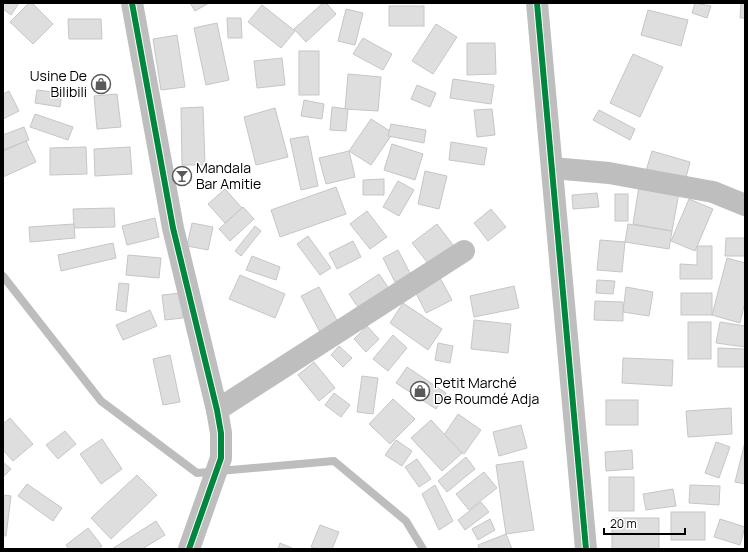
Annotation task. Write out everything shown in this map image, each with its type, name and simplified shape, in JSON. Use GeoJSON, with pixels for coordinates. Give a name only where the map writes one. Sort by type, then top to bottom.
{"type":"FeatureCollection","features":[{"type":"Feature","properties":{"kind":"street"},"geometry":{"type":"LineString","coordinates":[[132,3],[173,228],[217,410],[220,433],[221,458],[189,549]]}},
{"type":"Feature","properties":{"kind":"street"},"geometry":{"type":"LineString","coordinates":[[537,3],[586,549]]}},
{"type":"Feature","properties":{"kind":"street"},"geometry":{"type":"LineString","coordinates":[[552,168],[608,173],[713,192],[745,205]]}},
{"type":"Feature","properties":{"kind":"street"},"geometry":{"type":"LineString","coordinates":[[217,410],[464,251]]}},
{"type":"Feature","properties":{"kind":"building"},"geometry":{"type":"Polygon","coordinates":[[[3,3],[19,3],[11,15],[3,9],[3,3]]]}},
{"type":"Feature","properties":{"kind":"building"},"geometry":{"type":"Polygon","coordinates":[[[29,3],[32,3],[53,24],[33,44],[10,22],[29,3]]]}},
{"type":"Feature","properties":{"kind":"building"},"geometry":{"type":"Polygon","coordinates":[[[190,3],[209,3],[195,11],[190,3]]]}},
{"type":"Feature","properties":{"kind":"building"},"geometry":{"type":"Polygon","coordinates":[[[323,3],[326,3],[336,14],[306,42],[294,29],[323,3]]]}},
{"type":"Feature","properties":{"kind":"building"},"geometry":{"type":"Polygon","coordinates":[[[695,3],[711,6],[707,18],[692,13],[695,3]]]}},
{"type":"Feature","properties":{"kind":"building"},"geometry":{"type":"Polygon","coordinates":[[[741,3],[745,3],[745,18],[740,18],[741,3]]]}},
{"type":"Feature","properties":{"kind":"building"},"geometry":{"type":"Polygon","coordinates":[[[262,5],[295,31],[281,48],[248,22],[262,5]]]}},
{"type":"Feature","properties":{"kind":"building"},"geometry":{"type":"Polygon","coordinates":[[[389,6],[424,6],[424,26],[389,26],[389,6]]]}},
{"type":"Feature","properties":{"kind":"building"},"geometry":{"type":"Polygon","coordinates":[[[346,9],[363,13],[355,45],[338,41],[346,9]]]}},
{"type":"Feature","properties":{"kind":"building"},"geometry":{"type":"Polygon","coordinates":[[[648,10],[688,20],[681,46],[641,35],[648,10]]]}},
{"type":"Feature","properties":{"kind":"building"},"geometry":{"type":"Polygon","coordinates":[[[227,18],[241,18],[242,38],[228,38],[227,18]]]}},
{"type":"Feature","properties":{"kind":"building"},"geometry":{"type":"Polygon","coordinates":[[[68,19],[101,19],[102,39],[69,39],[68,19]]]}},
{"type":"Feature","properties":{"kind":"building"},"geometry":{"type":"Polygon","coordinates":[[[217,23],[229,80],[206,85],[194,28],[217,23]]]}},
{"type":"Feature","properties":{"kind":"building"},"geometry":{"type":"Polygon","coordinates":[[[436,24],[457,37],[433,74],[412,61],[436,24]]]}},
{"type":"Feature","properties":{"kind":"building"},"geometry":{"type":"Polygon","coordinates":[[[177,35],[185,87],[161,90],[153,39],[177,35]]]}},
{"type":"Feature","properties":{"kind":"building"},"geometry":{"type":"Polygon","coordinates":[[[363,38],[392,54],[383,70],[353,54],[363,38]]]}},
{"type":"Feature","properties":{"kind":"building"},"geometry":{"type":"Polygon","coordinates":[[[467,43],[495,43],[496,74],[467,75],[467,43]]]}},
{"type":"Feature","properties":{"kind":"building"},"geometry":{"type":"Polygon","coordinates":[[[299,51],[319,51],[319,95],[299,95],[299,51]]]}},
{"type":"Feature","properties":{"kind":"building"},"geometry":{"type":"Polygon","coordinates":[[[633,54],[663,67],[640,117],[610,103],[633,54]]]}},
{"type":"Feature","properties":{"kind":"building"},"geometry":{"type":"Polygon","coordinates":[[[282,58],[285,85],[257,88],[254,61],[282,58]]]}},
{"type":"Feature","properties":{"kind":"building"},"geometry":{"type":"Polygon","coordinates":[[[348,74],[381,77],[378,111],[345,109],[348,74]]]}},
{"type":"Feature","properties":{"kind":"building"},"geometry":{"type":"Polygon","coordinates":[[[453,79],[494,85],[491,104],[450,98],[453,79]]]}},
{"type":"Feature","properties":{"kind":"building"},"geometry":{"type":"Polygon","coordinates":[[[417,85],[436,93],[430,107],[411,99],[417,85]]]}},
{"type":"Feature","properties":{"kind":"building"},"geometry":{"type":"Polygon","coordinates":[[[37,90],[62,93],[60,107],[35,103],[37,90]]]}},
{"type":"Feature","properties":{"kind":"building"},"geometry":{"type":"Polygon","coordinates":[[[9,91],[19,111],[3,119],[3,94],[9,91]]]}},
{"type":"Feature","properties":{"kind":"building"},"geometry":{"type":"Polygon","coordinates":[[[117,94],[121,127],[97,129],[94,96],[117,94]]]}},
{"type":"Feature","properties":{"kind":"building"},"geometry":{"type":"Polygon","coordinates":[[[304,100],[324,104],[322,119],[301,116],[304,100]]]}},
{"type":"Feature","properties":{"kind":"building"},"geometry":{"type":"Polygon","coordinates":[[[203,107],[205,165],[182,165],[181,108],[203,107]]]}},
{"type":"Feature","properties":{"kind":"building"},"geometry":{"type":"Polygon","coordinates":[[[332,107],[348,109],[346,131],[330,130],[332,107]]]}},
{"type":"Feature","properties":{"kind":"building"},"geometry":{"type":"Polygon","coordinates":[[[275,108],[288,157],[256,165],[244,117],[275,108]]]}},
{"type":"Feature","properties":{"kind":"building"},"geometry":{"type":"Polygon","coordinates":[[[492,109],[495,135],[477,137],[474,110],[492,109]]]}},
{"type":"Feature","properties":{"kind":"building"},"geometry":{"type":"Polygon","coordinates":[[[599,110],[635,129],[630,140],[593,120],[599,110]]]}},
{"type":"Feature","properties":{"kind":"building"},"geometry":{"type":"Polygon","coordinates":[[[35,114],[73,127],[68,140],[30,127],[35,114]]]}},
{"type":"Feature","properties":{"kind":"building"},"geometry":{"type":"Polygon","coordinates":[[[371,119],[393,133],[371,165],[349,151],[371,119]]]}},
{"type":"Feature","properties":{"kind":"building"},"geometry":{"type":"Polygon","coordinates":[[[391,124],[426,130],[424,143],[388,136],[391,124]]]}},
{"type":"Feature","properties":{"kind":"building"},"geometry":{"type":"Polygon","coordinates":[[[24,127],[29,140],[3,150],[3,135],[24,127]]]}},
{"type":"Feature","properties":{"kind":"building"},"geometry":{"type":"Polygon","coordinates":[[[308,136],[318,186],[301,190],[290,139],[308,136]]]}},
{"type":"Feature","properties":{"kind":"building"},"geometry":{"type":"Polygon","coordinates":[[[26,141],[36,162],[3,177],[3,151],[26,141]]]}},
{"type":"Feature","properties":{"kind":"building"},"geometry":{"type":"Polygon","coordinates":[[[451,142],[487,148],[484,165],[449,160],[451,142]]]}},
{"type":"Feature","properties":{"kind":"building"},"geometry":{"type":"Polygon","coordinates":[[[392,144],[423,154],[415,180],[384,170],[392,144]]]}},
{"type":"Feature","properties":{"kind":"building"},"geometry":{"type":"Polygon","coordinates":[[[86,147],[87,174],[50,175],[50,148],[86,147]]]}},
{"type":"Feature","properties":{"kind":"building"},"geometry":{"type":"Polygon","coordinates":[[[130,147],[132,174],[95,176],[94,149],[130,147]]]}},
{"type":"Feature","properties":{"kind":"building"},"geometry":{"type":"Polygon","coordinates":[[[349,151],[355,177],[326,184],[319,158],[349,151]]]}},
{"type":"Feature","properties":{"kind":"building"},"geometry":{"type":"Polygon","coordinates":[[[652,151],[690,162],[684,185],[645,174],[652,151]]]}},
{"type":"Feature","properties":{"kind":"building"},"geometry":{"type":"Polygon","coordinates":[[[425,171],[447,176],[439,209],[418,204],[425,171]]]}},
{"type":"Feature","properties":{"kind":"building"},"geometry":{"type":"Polygon","coordinates":[[[384,179],[384,195],[363,195],[363,180],[384,179]]]}},
{"type":"Feature","properties":{"kind":"building"},"geometry":{"type":"Polygon","coordinates":[[[640,180],[680,187],[672,231],[633,224],[640,180]]]}},
{"type":"Feature","properties":{"kind":"building"},"geometry":{"type":"Polygon","coordinates":[[[398,181],[414,190],[399,216],[383,207],[398,181]]]}},
{"type":"Feature","properties":{"kind":"building"},"geometry":{"type":"Polygon","coordinates":[[[336,187],[346,214],[280,237],[271,210],[336,187]]]}},
{"type":"Feature","properties":{"kind":"building"},"geometry":{"type":"Polygon","coordinates":[[[225,189],[242,208],[225,223],[208,204],[225,189]]]}},
{"type":"Feature","properties":{"kind":"building"},"geometry":{"type":"Polygon","coordinates":[[[597,193],[599,207],[573,209],[572,195],[597,193]]]}},
{"type":"Feature","properties":{"kind":"building"},"geometry":{"type":"Polygon","coordinates":[[[615,194],[628,194],[628,221],[615,221],[615,194]]]}},
{"type":"Feature","properties":{"kind":"building"},"geometry":{"type":"Polygon","coordinates":[[[689,199],[713,209],[695,251],[671,241],[689,199]]]}},
{"type":"Feature","properties":{"kind":"building"},"geometry":{"type":"Polygon","coordinates":[[[243,207],[254,219],[230,241],[219,229],[243,207]]]}},
{"type":"Feature","properties":{"kind":"building"},"geometry":{"type":"Polygon","coordinates":[[[114,208],[115,227],[74,228],[73,209],[114,208]]]}},
{"type":"Feature","properties":{"kind":"building"},"geometry":{"type":"Polygon","coordinates":[[[491,209],[506,227],[488,241],[474,223],[491,209]]]}},
{"type":"Feature","properties":{"kind":"building"},"geometry":{"type":"Polygon","coordinates":[[[367,211],[387,237],[370,249],[350,224],[367,211]]]}},
{"type":"Feature","properties":{"kind":"building"},"geometry":{"type":"Polygon","coordinates":[[[155,218],[159,237],[127,245],[122,226],[155,218]]]}},
{"type":"Feature","properties":{"kind":"building"},"geometry":{"type":"Polygon","coordinates":[[[192,223],[213,227],[208,250],[187,246],[192,223]]]}},
{"type":"Feature","properties":{"kind":"building"},"geometry":{"type":"Polygon","coordinates":[[[74,224],[75,238],[30,242],[29,227],[74,224]]]}},
{"type":"Feature","properties":{"kind":"building"},"geometry":{"type":"Polygon","coordinates":[[[437,224],[456,249],[431,267],[412,243],[437,224]]]}},
{"type":"Feature","properties":{"kind":"building"},"geometry":{"type":"Polygon","coordinates":[[[628,224],[672,231],[669,249],[625,242],[628,224]]]}},
{"type":"Feature","properties":{"kind":"building"},"geometry":{"type":"Polygon","coordinates":[[[255,226],[261,231],[241,256],[235,251],[255,226]]]}},
{"type":"Feature","properties":{"kind":"building"},"geometry":{"type":"Polygon","coordinates":[[[308,236],[331,268],[320,275],[297,244],[308,236]]]}},
{"type":"Feature","properties":{"kind":"building"},"geometry":{"type":"Polygon","coordinates":[[[726,238],[745,238],[745,256],[725,256],[726,238]]]}},
{"type":"Feature","properties":{"kind":"building"},"geometry":{"type":"Polygon","coordinates":[[[600,240],[625,242],[622,272],[597,270],[600,240]]]}},
{"type":"Feature","properties":{"kind":"building"},"geometry":{"type":"Polygon","coordinates":[[[353,241],[361,257],[337,269],[329,253],[353,241]]]}},
{"type":"Feature","properties":{"kind":"building"},"geometry":{"type":"Polygon","coordinates":[[[113,243],[116,258],[61,271],[58,255],[113,243]]]}},
{"type":"Feature","properties":{"kind":"building"},"geometry":{"type":"Polygon","coordinates":[[[697,246],[712,246],[712,279],[680,279],[680,264],[697,265],[697,246]]]}},
{"type":"Feature","properties":{"kind":"building"},"geometry":{"type":"Polygon","coordinates":[[[398,250],[411,275],[395,282],[383,258],[398,250]]]}},
{"type":"Feature","properties":{"kind":"building"},"geometry":{"type":"Polygon","coordinates":[[[128,255],[161,258],[159,278],[126,275],[128,255]]]}},
{"type":"Feature","properties":{"kind":"building"},"geometry":{"type":"Polygon","coordinates":[[[252,256],[280,267],[276,280],[246,270],[252,256]]]}},
{"type":"Feature","properties":{"kind":"building"},"geometry":{"type":"Polygon","coordinates":[[[727,258],[745,263],[745,302],[740,323],[712,315],[727,258]]]}},
{"type":"Feature","properties":{"kind":"building"},"geometry":{"type":"Polygon","coordinates":[[[379,274],[390,290],[360,310],[349,294],[379,274]]]}},
{"type":"Feature","properties":{"kind":"building"},"geometry":{"type":"Polygon","coordinates":[[[240,275],[285,294],[275,318],[229,299],[240,275]]]}},
{"type":"Feature","properties":{"kind":"building"},"geometry":{"type":"Polygon","coordinates":[[[440,278],[452,300],[426,313],[415,291],[440,278]]]}},
{"type":"Feature","properties":{"kind":"building"},"geometry":{"type":"Polygon","coordinates":[[[597,280],[615,281],[613,294],[596,293],[597,280]]]}},
{"type":"Feature","properties":{"kind":"building"},"geometry":{"type":"Polygon","coordinates":[[[119,283],[129,284],[126,312],[116,310],[119,283]]]}},
{"type":"Feature","properties":{"kind":"building"},"geometry":{"type":"Polygon","coordinates":[[[514,286],[519,308],[474,317],[470,296],[514,286]]]}},
{"type":"Feature","properties":{"kind":"building"},"geometry":{"type":"Polygon","coordinates":[[[319,287],[340,326],[322,336],[301,296],[319,287]]]}},
{"type":"Feature","properties":{"kind":"building"},"geometry":{"type":"Polygon","coordinates":[[[626,287],[653,292],[649,316],[623,312],[626,287]]]}},
{"type":"Feature","properties":{"kind":"building"},"geometry":{"type":"Polygon","coordinates":[[[181,293],[183,318],[165,320],[162,295],[181,293]]]}},
{"type":"Feature","properties":{"kind":"building"},"geometry":{"type":"Polygon","coordinates":[[[681,293],[712,293],[712,315],[681,315],[681,293]]]}},
{"type":"Feature","properties":{"kind":"building"},"geometry":{"type":"Polygon","coordinates":[[[595,301],[623,302],[623,321],[594,320],[595,301]]]}},
{"type":"Feature","properties":{"kind":"building"},"geometry":{"type":"Polygon","coordinates":[[[403,303],[442,329],[428,350],[390,323],[403,303]]]}},
{"type":"Feature","properties":{"kind":"building"},"geometry":{"type":"Polygon","coordinates":[[[150,310],[157,326],[123,340],[116,325],[150,310]]]}},
{"type":"Feature","properties":{"kind":"building"},"geometry":{"type":"Polygon","coordinates":[[[474,320],[511,324],[508,353],[471,349],[474,320]]]}},
{"type":"Feature","properties":{"kind":"building"},"geometry":{"type":"Polygon","coordinates":[[[688,322],[711,322],[711,359],[688,359],[688,322]]]}},
{"type":"Feature","properties":{"kind":"building"},"geometry":{"type":"Polygon","coordinates":[[[720,322],[745,326],[745,347],[716,343],[720,322]]]}},
{"type":"Feature","properties":{"kind":"building"},"geometry":{"type":"Polygon","coordinates":[[[367,326],[379,339],[366,352],[354,339],[367,326]]]}},
{"type":"Feature","properties":{"kind":"building"},"geometry":{"type":"Polygon","coordinates":[[[393,335],[407,348],[388,371],[373,359],[393,335]]]}},
{"type":"Feature","properties":{"kind":"building"},"geometry":{"type":"Polygon","coordinates":[[[438,343],[453,346],[450,363],[435,360],[438,343]]]}},
{"type":"Feature","properties":{"kind":"building"},"geometry":{"type":"Polygon","coordinates":[[[339,346],[352,358],[343,367],[331,355],[339,346]]]}},
{"type":"Feature","properties":{"kind":"building"},"geometry":{"type":"Polygon","coordinates":[[[718,348],[745,349],[745,367],[718,367],[718,348]]]}},
{"type":"Feature","properties":{"kind":"building"},"geometry":{"type":"Polygon","coordinates":[[[170,355],[180,402],[163,405],[153,359],[170,355]]]}},
{"type":"Feature","properties":{"kind":"building"},"geometry":{"type":"Polygon","coordinates":[[[623,358],[673,360],[672,386],[622,383],[623,358]]]}},
{"type":"Feature","properties":{"kind":"building"},"geometry":{"type":"Polygon","coordinates":[[[314,362],[335,388],[319,401],[298,375],[314,362]]]}},
{"type":"Feature","properties":{"kind":"building"},"geometry":{"type":"Polygon","coordinates":[[[407,367],[446,393],[436,409],[396,383],[407,367]]]}},
{"type":"Feature","properties":{"kind":"building"},"geometry":{"type":"Polygon","coordinates":[[[362,376],[378,378],[373,414],[357,412],[362,376]]]}},
{"type":"Feature","properties":{"kind":"building"},"geometry":{"type":"Polygon","coordinates":[[[334,393],[350,405],[341,417],[325,405],[334,393]]]}},
{"type":"Feature","properties":{"kind":"building"},"geometry":{"type":"Polygon","coordinates":[[[393,399],[415,419],[390,444],[369,424],[393,399]]]}},
{"type":"Feature","properties":{"kind":"building"},"geometry":{"type":"Polygon","coordinates":[[[606,400],[638,400],[638,425],[606,425],[606,400]]]}},
{"type":"Feature","properties":{"kind":"building"},"geometry":{"type":"Polygon","coordinates":[[[731,408],[732,434],[688,437],[686,411],[731,408]]]}},
{"type":"Feature","properties":{"kind":"building"},"geometry":{"type":"Polygon","coordinates":[[[458,414],[481,430],[464,454],[442,438],[458,414]]]}},
{"type":"Feature","properties":{"kind":"building"},"geometry":{"type":"Polygon","coordinates":[[[10,418],[33,444],[13,461],[3,450],[3,424],[10,418]]]}},
{"type":"Feature","properties":{"kind":"building"},"geometry":{"type":"Polygon","coordinates":[[[431,420],[462,453],[442,471],[411,438],[431,420]]]}},
{"type":"Feature","properties":{"kind":"building"},"geometry":{"type":"Polygon","coordinates":[[[521,425],[527,448],[499,456],[493,432],[521,425]]]}},
{"type":"Feature","properties":{"kind":"building"},"geometry":{"type":"Polygon","coordinates":[[[65,431],[76,444],[58,459],[46,445],[65,431]]]}},
{"type":"Feature","properties":{"kind":"building"},"geometry":{"type":"Polygon","coordinates":[[[102,439],[122,469],[101,484],[80,454],[102,439]]]}},
{"type":"Feature","properties":{"kind":"building"},"geometry":{"type":"Polygon","coordinates":[[[396,440],[412,451],[402,466],[385,455],[396,440]]]}},
{"type":"Feature","properties":{"kind":"building"},"geometry":{"type":"Polygon","coordinates":[[[716,442],[730,447],[719,478],[705,473],[716,442]]]}},
{"type":"Feature","properties":{"kind":"building"},"geometry":{"type":"Polygon","coordinates":[[[745,442],[745,484],[735,482],[745,442]]]}},
{"type":"Feature","properties":{"kind":"building"},"geometry":{"type":"Polygon","coordinates":[[[632,450],[633,469],[606,471],[605,452],[632,450]]]}},
{"type":"Feature","properties":{"kind":"building"},"geometry":{"type":"Polygon","coordinates":[[[466,457],[475,469],[447,492],[438,481],[466,457]]]}},
{"type":"Feature","properties":{"kind":"building"},"geometry":{"type":"Polygon","coordinates":[[[417,459],[431,479],[419,487],[405,467],[417,459]]]}},
{"type":"Feature","properties":{"kind":"building"},"geometry":{"type":"Polygon","coordinates":[[[523,461],[534,530],[506,534],[496,465],[523,461]]]}},
{"type":"Feature","properties":{"kind":"building"},"geometry":{"type":"Polygon","coordinates":[[[3,462],[11,469],[3,477],[3,462]]]}},
{"type":"Feature","properties":{"kind":"building"},"geometry":{"type":"Polygon","coordinates":[[[484,472],[497,488],[469,510],[456,494],[484,472]]]}},
{"type":"Feature","properties":{"kind":"building"},"geometry":{"type":"Polygon","coordinates":[[[137,475],[157,495],[111,539],[91,518],[137,475]]]}},
{"type":"Feature","properties":{"kind":"building"},"geometry":{"type":"Polygon","coordinates":[[[609,477],[634,477],[634,511],[609,511],[609,477]]]}},
{"type":"Feature","properties":{"kind":"building"},"geometry":{"type":"Polygon","coordinates":[[[27,484],[62,508],[53,521],[18,496],[27,484]]]}},
{"type":"Feature","properties":{"kind":"building"},"geometry":{"type":"Polygon","coordinates":[[[435,485],[453,521],[439,530],[422,494],[435,485]]]}},
{"type":"Feature","properties":{"kind":"building"},"geometry":{"type":"Polygon","coordinates":[[[690,485],[720,486],[719,505],[689,503],[690,485]]]}},
{"type":"Feature","properties":{"kind":"building"},"geometry":{"type":"Polygon","coordinates":[[[673,489],[676,506],[646,510],[643,494],[673,489]]]}},
{"type":"Feature","properties":{"kind":"building"},"geometry":{"type":"Polygon","coordinates":[[[3,495],[11,496],[6,536],[3,536],[3,495]]]}},
{"type":"Feature","properties":{"kind":"building"},"geometry":{"type":"Polygon","coordinates":[[[481,502],[489,512],[465,530],[458,520],[481,502]]]}},
{"type":"Feature","properties":{"kind":"building"},"geometry":{"type":"Polygon","coordinates":[[[671,512],[705,512],[705,540],[671,540],[671,512]]]}},
{"type":"Feature","properties":{"kind":"building"},"geometry":{"type":"Polygon","coordinates":[[[612,518],[659,518],[659,549],[612,549],[612,518]]]}},
{"type":"Feature","properties":{"kind":"building"},"geometry":{"type":"Polygon","coordinates":[[[490,519],[495,530],[478,540],[472,529],[490,519]]]}},
{"type":"Feature","properties":{"kind":"building"},"geometry":{"type":"Polygon","coordinates":[[[720,519],[745,527],[740,545],[714,537],[720,519]]]}},
{"type":"Feature","properties":{"kind":"building"},"geometry":{"type":"Polygon","coordinates":[[[156,521],[165,535],[142,549],[112,549],[156,521]]]}},
{"type":"Feature","properties":{"kind":"building"},"geometry":{"type":"Polygon","coordinates":[[[320,525],[339,532],[332,549],[316,549],[311,547],[320,525]]]}},
{"type":"Feature","properties":{"kind":"building"},"geometry":{"type":"Polygon","coordinates":[[[88,528],[102,546],[99,549],[69,549],[66,545],[88,528]]]}},
{"type":"Feature","properties":{"kind":"building"},"geometry":{"type":"Polygon","coordinates":[[[506,534],[512,549],[479,549],[478,545],[506,534]]]}},
{"type":"Feature","properties":{"kind":"building"},"geometry":{"type":"Polygon","coordinates":[[[280,543],[294,549],[278,549],[280,543]]]}},
{"type":"Feature","properties":{"kind":"waterway"},"geometry":{"type":"LineString","coordinates":[[3,276],[101,401],[197,473],[334,461],[406,521],[423,549]]}},
{"type":"Feature","properties":{"kind":"cycle path"},"geometry":{"type":"LineString","coordinates":[[132,3],[173,228],[217,410],[221,433],[221,458],[189,549]]}},
{"type":"Feature","properties":{"kind":"cycle path"},"geometry":{"type":"LineString","coordinates":[[537,3],[586,549]]}},
{"type":"Feature","properties":{"kind":"place","name":"Usine De Bilibili"},"geometry":{"type":"Point","coordinates":[101,84]}},
{"type":"Feature","properties":{"kind":"place","name":"Mandala Bar Amitie"},"geometry":{"type":"Point","coordinates":[182,176]}},
{"type":"Feature","properties":{"kind":"place","name":"Petit Marché De Roumdé Adja"},"geometry":{"type":"Point","coordinates":[420,391]}}]}
